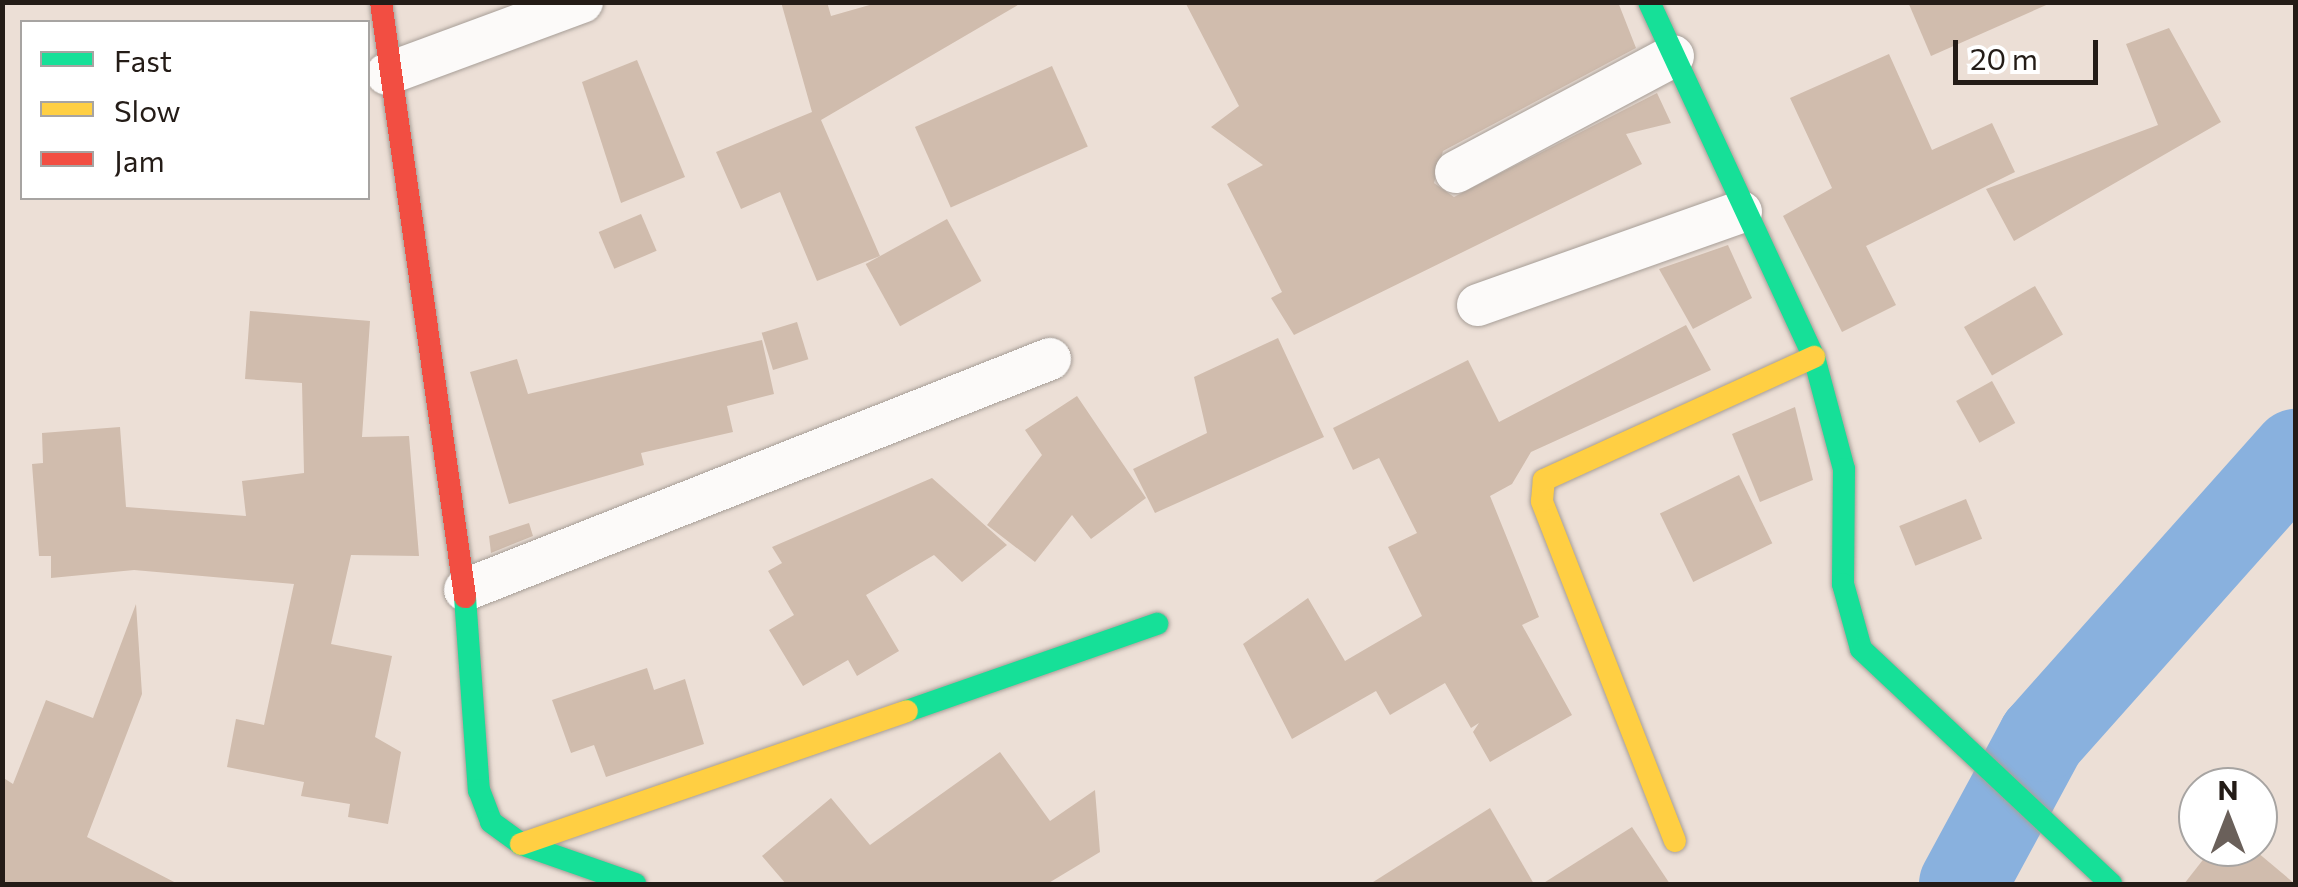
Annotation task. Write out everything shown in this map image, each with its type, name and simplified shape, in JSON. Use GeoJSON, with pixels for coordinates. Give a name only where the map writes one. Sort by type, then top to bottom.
{"type":"FeatureCollection","features":[{"type":"Feature","properties":{"kind":"street"},"geometry":{"type":"LineString","coordinates":[[381,2],[387,74],[465,590],[479,790],[490,822],[521,844],[635,884]]}},
{"type":"Feature","properties":{"kind":"street"},"geometry":{"type":"LineString","coordinates":[[387,74],[582,2]]}},
{"type":"Feature","properties":{"kind":"street"},"geometry":{"type":"LineString","coordinates":[[1650,2],[1741,212],[1814,357],[1844,469],[1843,584],[1862,649],[2024,807],[2111,884]]}},
{"type":"Feature","properties":{"kind":"street"},"geometry":{"type":"LineString","coordinates":[[1456,172],[1673,56]]}},
{"type":"Feature","properties":{"kind":"street"},"geometry":{"type":"LineString","coordinates":[[1478,305],[1741,212]]}},
{"type":"Feature","properties":{"kind":"street"},"geometry":{"type":"LineString","coordinates":[[1675,841],[1542,501],[1544,480],[1814,357]]}},
{"type":"Feature","properties":{"kind":"street"},"geometry":{"type":"LineString","coordinates":[[465,590],[1050,359]]}},
{"type":"Feature","properties":{"kind":"street"},"geometry":{"type":"LineString","coordinates":[[521,844],[1157,624]]}},
{"type":"Feature","properties":{"kind":"building"},"geometry":{"type":"Polygon","coordinates":[[[781,2],[827,2],[831,16],[880,2],[1023,2],[821,120],[880,256],[817,281],[780,192],[741,209],[716,152],[812,112],[781,2]]]}},
{"type":"Feature","properties":{"kind":"building"},"geometry":{"type":"Polygon","coordinates":[[[1185,2],[1618,2],[1636,48],[1443,151],[1434,183],[1454,197],[1657,93],[1671,123],[1626,134],[1642,164],[1294,335],[1271,298],[1282,292],[1227,184],[1263,165],[1211,127],[1239,106],[1185,2]]]}},
{"type":"Feature","properties":{"kind":"building"},"geometry":{"type":"Polygon","coordinates":[[[1908,2],[2053,2],[1931,56],[1908,2]]]}},
{"type":"Feature","properties":{"kind":"building"},"geometry":{"type":"Polygon","coordinates":[[[2169,28],[2221,122],[2014,241],[1986,189],[2158,125],[2126,44],[2169,28]]]}},
{"type":"Feature","properties":{"kind":"building"},"geometry":{"type":"Polygon","coordinates":[[[1889,54],[1932,150],[1992,123],[2015,172],[1866,246],[1896,305],[1842,332],[1783,216],[1832,188],[1790,98],[1889,54]]]}},
{"type":"Feature","properties":{"kind":"building"},"geometry":{"type":"Polygon","coordinates":[[[637,60],[685,177],[621,203],[582,82],[637,60]]]}},
{"type":"Feature","properties":{"kind":"building"},"geometry":{"type":"Polygon","coordinates":[[[1052,66],[1088,146],[951,207],[915,127],[1052,66]]]}},
{"type":"Feature","properties":{"kind":"building"},"geometry":{"type":"Polygon","coordinates":[[[641,214],[657,251],[614,269],[599,232],[641,214]]]}},
{"type":"Feature","properties":{"kind":"building"},"geometry":{"type":"Polygon","coordinates":[[[947,219],[981,281],[900,326],[866,264],[947,219]]]}},
{"type":"Feature","properties":{"kind":"building"},"geometry":{"type":"Polygon","coordinates":[[[1728,245],[1752,298],[1693,329],[1659,269],[1728,245]]]}},
{"type":"Feature","properties":{"kind":"building"},"geometry":{"type":"Polygon","coordinates":[[[2035,286],[2063,334],[1992,375],[1964,327],[2035,286]]]}},
{"type":"Feature","properties":{"kind":"building"},"geometry":{"type":"Polygon","coordinates":[[[250,311],[370,321],[362,437],[409,436],[419,556],[351,555],[331,644],[392,656],[375,737],[401,752],[388,824],[348,817],[350,804],[301,796],[304,782],[227,767],[236,719],[264,725],[294,584],[134,570],[51,578],[51,556],[39,556],[32,464],[43,463],[42,433],[120,427],[126,507],[246,516],[242,481],[304,473],[302,383],[245,379],[250,311]]]}},
{"type":"Feature","properties":{"kind":"building"},"geometry":{"type":"Polygon","coordinates":[[[797,322],[808,359],[773,370],[762,333],[797,322]]]}},
{"type":"Feature","properties":{"kind":"building"},"geometry":{"type":"Polygon","coordinates":[[[1686,325],[1711,370],[1531,452],[1512,484],[1490,496],[1539,617],[1522,625],[1572,715],[1490,762],[1473,732],[1479,723],[1471,728],[1445,683],[1390,715],[1376,691],[1292,739],[1243,644],[1308,598],[1345,661],[1422,616],[1388,547],[1417,533],[1379,458],[1353,470],[1333,428],[1468,360],[1499,422],[1686,325]]]}},
{"type":"Feature","properties":{"kind":"building"},"geometry":{"type":"Polygon","coordinates":[[[1278,338],[1324,437],[1155,513],[1133,469],[1207,433],[1194,377],[1278,338]]]}},
{"type":"Feature","properties":{"kind":"building"},"geometry":{"type":"Polygon","coordinates":[[[762,340],[774,394],[727,406],[733,432],[641,453],[644,465],[509,504],[470,372],[517,359],[528,394],[762,340]]]}},
{"type":"Feature","properties":{"kind":"building"},"geometry":{"type":"Polygon","coordinates":[[[1992,381],[2015,423],[1979,443],[1956,401],[1992,381]]]}},
{"type":"Feature","properties":{"kind":"building"},"geometry":{"type":"Polygon","coordinates":[[[1077,396],[1146,498],[1091,539],[1072,515],[1035,562],[987,525],[1042,455],[1025,430],[1077,396]]]}},
{"type":"Feature","properties":{"kind":"building"},"geometry":{"type":"Polygon","coordinates":[[[1795,407],[1813,480],[1760,502],[1732,434],[1795,407]]]}},
{"type":"Feature","properties":{"kind":"building"},"geometry":{"type":"Polygon","coordinates":[[[1739,475],[1772,543],[1693,582],[1660,514],[1739,475]]]}},
{"type":"Feature","properties":{"kind":"building"},"geometry":{"type":"Polygon","coordinates":[[[932,478],[1007,545],[962,582],[934,555],[866,595],[899,651],[857,676],[848,660],[803,686],[769,630],[794,615],[768,571],[782,563],[772,547],[932,478]]]}},
{"type":"Feature","properties":{"kind":"building"},"geometry":{"type":"Polygon","coordinates":[[[1966,499],[1982,539],[1915,566],[1899,526],[1966,499]]]}},
{"type":"Feature","properties":{"kind":"building"},"geometry":{"type":"Polygon","coordinates":[[[529,523],[533,536],[491,553],[489,536],[529,523]]]}},
{"type":"Feature","properties":{"kind":"building"},"geometry":{"type":"Polygon","coordinates":[[[136,604],[142,694],[87,837],[178,884],[2,884],[2,777],[13,784],[46,700],[93,718],[136,604]]]}},
{"type":"Feature","properties":{"kind":"building"},"geometry":{"type":"Polygon","coordinates":[[[647,668],[654,690],[685,679],[704,744],[606,777],[594,745],[571,753],[552,700],[647,668]]]}},
{"type":"Feature","properties":{"kind":"building"},"geometry":{"type":"Polygon","coordinates":[[[1000,752],[1050,821],[1095,790],[1100,852],[1047,884],[786,884],[762,856],[831,798],[870,845],[1000,752]]]}},
{"type":"Feature","properties":{"kind":"building"},"geometry":{"type":"Polygon","coordinates":[[[1490,808],[1534,884],[1370,884],[1441,839],[1490,808]]]}},
{"type":"Feature","properties":{"kind":"building"},"geometry":{"type":"Polygon","coordinates":[[[1632,827],[1670,884],[1542,884],[1632,827]]]}},
{"type":"Feature","properties":{"kind":"building"},"geometry":{"type":"Polygon","coordinates":[[[2197,867],[2275,867],[2295,884],[2184,884],[2197,867]]]}},
{"type":"Feature","properties":{"kind":"waterway"},"geometry":{"type":"LineString","coordinates":[[1963,884],[2042,738],[2296,453]]}},
{"type":"Feature","properties":{"kind":"traffic: fast"},"geometry":{"type":"LineString","coordinates":[[1649,2],[1814,357],[1844,469],[1843,584],[1861,649],[2111,884]]}},
{"type":"Feature","properties":{"kind":"traffic: fast"},"geometry":{"type":"LineString","coordinates":[[465,597],[479,790],[491,822],[521,844],[635,884]]}},
{"type":"Feature","properties":{"kind":"traffic: fast"},"geometry":{"type":"LineString","coordinates":[[907,711],[1157,624]]}},
{"type":"Feature","properties":{"kind":"traffic: slow"},"geometry":{"type":"LineString","coordinates":[[1675,841],[1542,501],[1544,480],[1814,357]]}},
{"type":"Feature","properties":{"kind":"traffic: slow"},"geometry":{"type":"LineString","coordinates":[[521,844],[907,711]]}},
{"type":"Feature","properties":{"kind":"traffic: jam"},"geometry":{"type":"LineString","coordinates":[[381,2],[465,597]]}}]}
